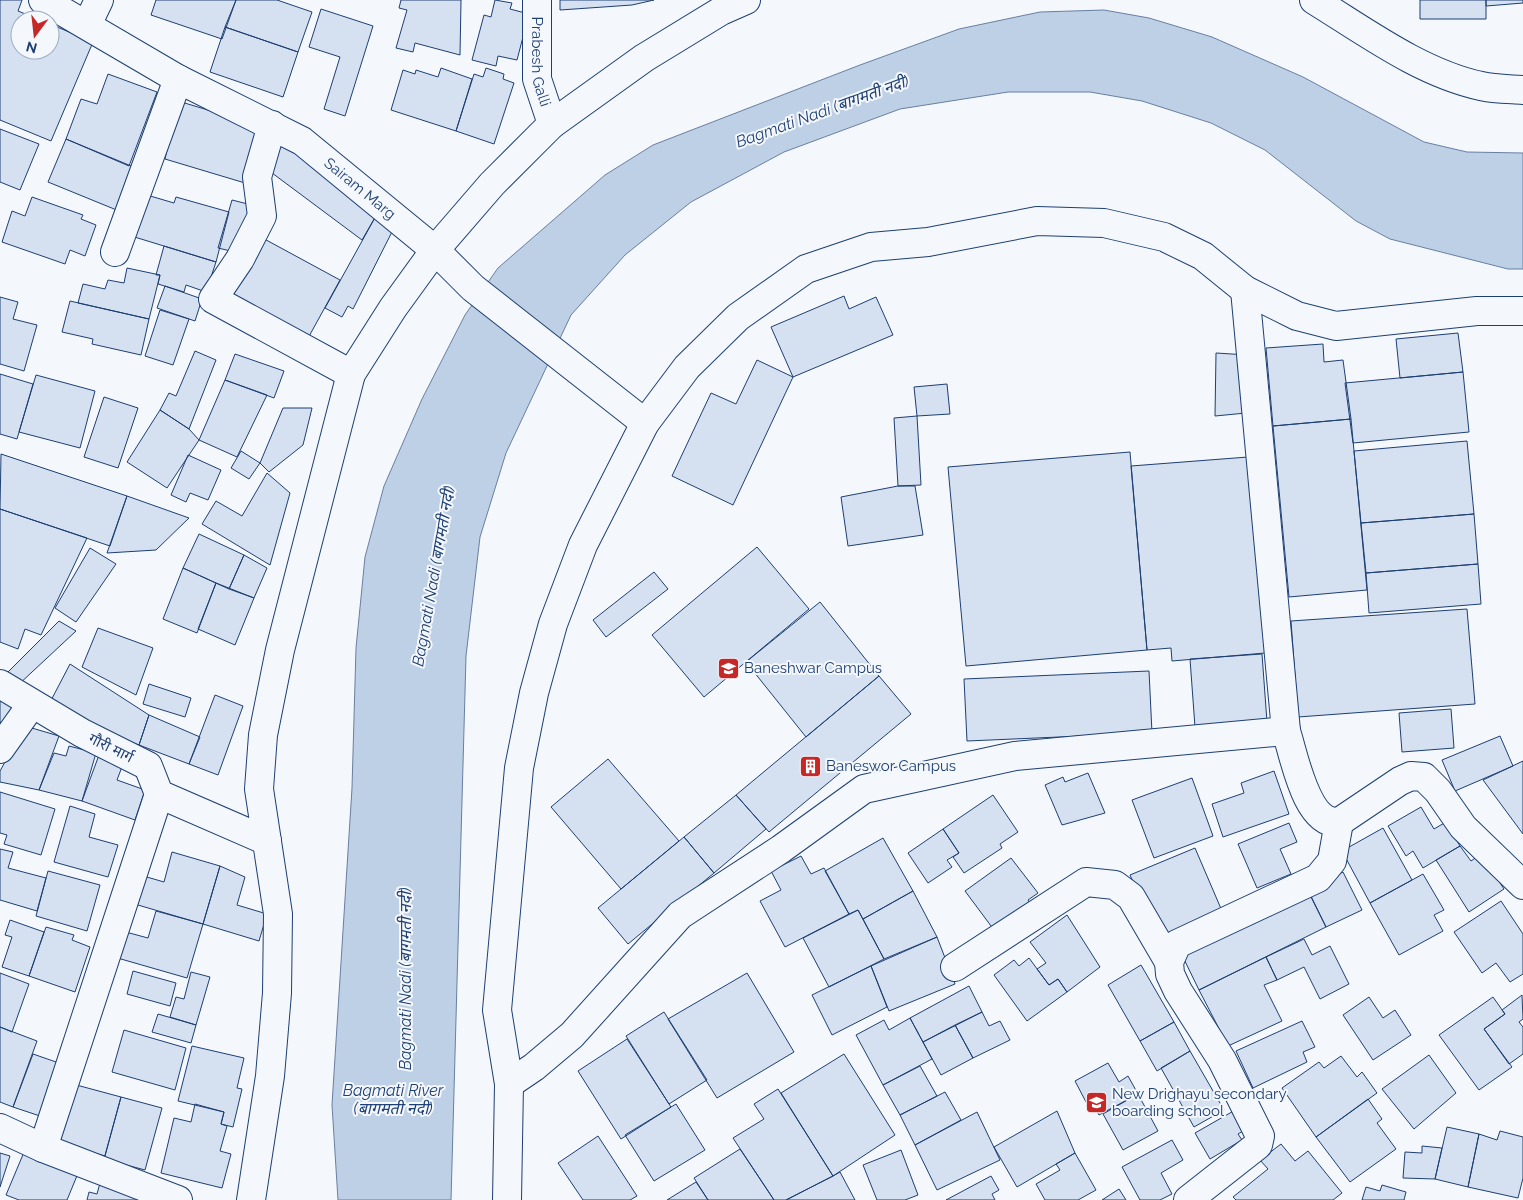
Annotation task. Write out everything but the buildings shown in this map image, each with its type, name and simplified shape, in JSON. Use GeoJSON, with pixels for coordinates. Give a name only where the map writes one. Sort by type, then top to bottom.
{"type":"FeatureCollection","features":[{"type":"Feature","properties":{"kind":"street","name":"Sairam Marg"},"geometry":{"type":"LineString","coordinates":[[43,0],[87,24],[178,79],[302,140],[435,250],[473,288],[644,423]]}},
{"type":"Feature","properties":{"kind":"street"},"geometry":{"type":"LineString","coordinates":[[87,24],[99,0]]}},
{"type":"Feature","properties":{"kind":"street","name":"Prabesh Galli"},"geometry":{"type":"LineString","coordinates":[[537,0],[538,79],[552,124]]}},
{"type":"Feature","properties":{"kind":"street"},"geometry":{"type":"LineString","coordinates":[[251,1200],[270,1076],[277,993],[278,914],[259,789],[263,735],[280,650],[351,374],[393,308],[435,250],[492,184],[552,124],[644,58],[722,11],[746,0]]}},
{"type":"Feature","properties":{"kind":"street"},"geometry":{"type":"LineString","coordinates":[[1314,0],[1425,66],[1452,78],[1482,87],[1523,90]]}},
{"type":"Feature","properties":{"kind":"street"},"geometry":{"type":"LineString","coordinates":[[114,252],[178,79]]}},
{"type":"Feature","properties":{"kind":"street"},"geometry":{"type":"LineString","coordinates":[[272,125],[257,177],[262,216],[240,259],[213,299],[351,374]]}},
{"type":"Feature","properties":{"kind":"street"},"geometry":{"type":"LineString","coordinates":[[507,1200],[509,1084],[497,1010],[518,768],[534,693],[553,624],[583,545],[644,423],[687,367],[738,317],[806,269],[871,247],[928,242],[1037,221],[1104,223],[1172,241],[1203,256],[1246,290],[1296,316],[1336,326],[1477,311],[1523,311]]}},
{"type":"Feature","properties":{"kind":"street"},"geometry":{"type":"LineString","coordinates":[[1246,290],[1286,731],[1308,801],[1324,819],[1339,822],[1411,776],[1424,777],[1438,790],[1464,827],[1523,885]]}},
{"type":"Feature","properties":{"kind":"street","name":"गौरी मार्ग"},"geometry":{"type":"LineString","coordinates":[[0,684],[96,741],[148,766],[159,794]]}},
{"type":"Feature","properties":{"kind":"street"},"geometry":{"type":"LineString","coordinates":[[0,749],[32,704]]}},
{"type":"Feature","properties":{"kind":"street"},"geometry":{"type":"LineString","coordinates":[[509,1084],[534,1067],[572,1035],[680,915],[780,849],[864,789],[1015,756],[1286,731]]}},
{"type":"Feature","properties":{"kind":"street"},"geometry":{"type":"LineString","coordinates":[[43,1148],[159,794],[267,842]]}},
{"type":"Feature","properties":{"kind":"street"},"geometry":{"type":"LineString","coordinates":[[1169,962],[1177,944],[1318,878],[1332,861],[1339,822]]}},
{"type":"Feature","properties":{"kind":"street"},"geometry":{"type":"LineString","coordinates":[[955,967],[1086,882],[1115,885],[1131,897],[1169,962],[1170,974],[1178,991],[1222,1060],[1260,1136],[1258,1145],[1188,1200]]}},
{"type":"Feature","properties":{"kind":"street"},"geometry":{"type":"LineString","coordinates":[[0,1128],[43,1148],[178,1200]]}},
{"type":"Feature","properties":{"kind":"water","name":"Bagmati River (बागमती नदी)"},"geometry":{"type":"Polygon","coordinates":[[[1104,10],[1149,18],[1212,37],[1303,77],[1424,142],[1467,152],[1523,153],[1523,269],[1508,269],[1390,239],[1356,221],[1265,150],[1211,123],[1142,101],[1090,92],[1008,92],[900,109],[784,152],[691,202],[625,255],[571,315],[506,453],[480,537],[466,656],[451,1200],[338,1200],[332,1105],[352,788],[356,648],[365,557],[384,486],[422,399],[465,315],[498,268],[605,175],[653,145],[959,29],[1040,12],[1104,10]]]}},
{"type":"Feature","properties":{"kind":"place","name":"Baneshwar Campus"},"geometry":{"type":"Point","coordinates":[728,668]}},
{"type":"Feature","properties":{"kind":"place","name":"Baneswor Campus"},"geometry":{"type":"Point","coordinates":[810,766]}},
{"type":"Feature","properties":{"kind":"place","name":"New Drighayu secondary boarding school"},"geometry":{"type":"Point","coordinates":[1096,1103]}},
{"type":"Feature","properties":{"kind":"water label","name":"Bagmati Nadi (बागमती नदी)"},"geometry":{"type":"Point","coordinates":[822,111]}},
{"type":"Feature","properties":{"kind":"water label","name":"Bagmati Nadi (बागमती नदी)"},"geometry":{"type":"Point","coordinates":[433,576]}},
{"type":"Feature","properties":{"kind":"water label","name":"Bagmati Nadi (बागमती नदी)"},"geometry":{"type":"Point","coordinates":[405,979]}}]}
